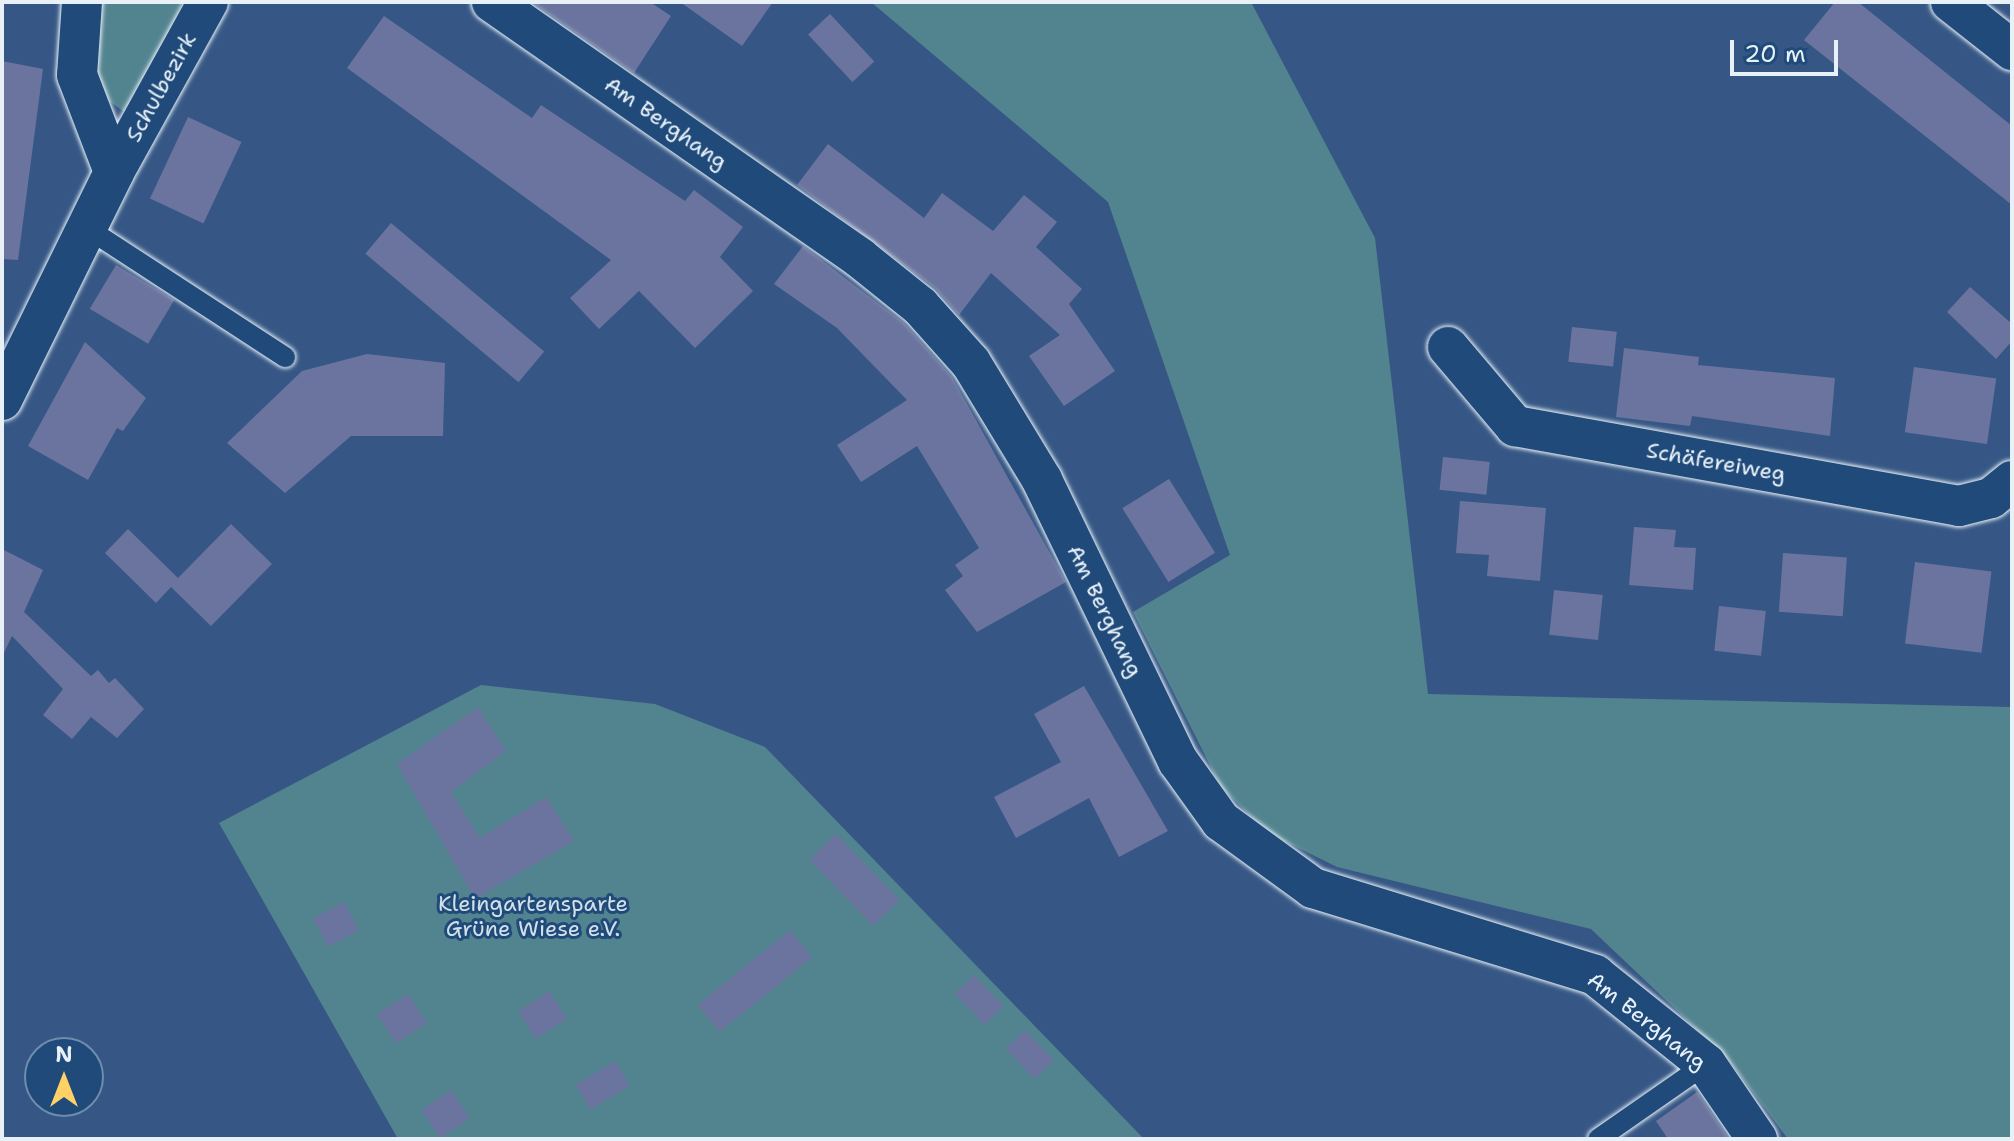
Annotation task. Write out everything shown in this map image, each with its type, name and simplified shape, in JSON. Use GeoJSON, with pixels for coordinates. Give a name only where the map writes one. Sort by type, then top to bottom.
{"type":"FeatureCollection","features":[{"type":"Feature","properties":{"kind":"street"},"geometry":{"type":"LineString","coordinates":[[82,2],[77,75],[114,172]]}},
{"type":"Feature","properties":{"kind":"street","name":"Schulbezirk"},"geometry":{"type":"LineString","coordinates":[[2,400],[90,230],[114,172],[208,2]]}},
{"type":"Feature","properties":{"kind":"street","name":"Am Berghang"},"geometry":{"type":"LineString","coordinates":[[492,2],[860,258],[920,306],[971,363],[1042,480],[1178,761],[1221,821],[1313,888],[1595,975],[1706,1064],[1757,1139]]}},
{"type":"Feature","properties":{"kind":"street"},"geometry":{"type":"LineString","coordinates":[[1951,2],[2012,50]]}},
{"type":"Feature","properties":{"kind":"street","name":"Schäfereiweg"},"geometry":{"type":"LineString","coordinates":[[1448,347],[1515,426],[1959,506],[1991,498],[2012,481]]}},
{"type":"Feature","properties":{"kind":"lane"},"geometry":{"type":"LineString","coordinates":[[90,230],[285,357]]}},
{"type":"Feature","properties":{"kind":"lane"},"geometry":{"type":"LineString","coordinates":[[1598,1139],[1706,1064]]}},
{"type":"Feature","properties":{"kind":"green space"},"geometry":{"type":"Polygon","coordinates":[[[101,2],[183,2],[130,116],[98,93],[93,63],[101,2]]]}},
{"type":"Feature","properties":{"kind":"green space"},"geometry":{"type":"Polygon","coordinates":[[[871,2],[1251,2],[1375,238],[1428,694],[2012,707],[2012,1139],[1788,1139],[1728,1059],[1591,929],[1337,867],[1268,833],[1221,787],[1133,612],[1230,555],[1108,202],[871,2]]]}},
{"type":"Feature","properties":{"kind":"green space","name":"Kleingartensparte Grüne Wiese e.V."},"geometry":{"type":"Polygon","coordinates":[[[481,685],[655,704],[765,747],[1144,1139],[398,1139],[219,823],[481,685]]]}},
{"type":"Feature","properties":{"kind":"building"},"geometry":{"type":"Polygon","coordinates":[[[532,2],[650,2],[671,16],[634,73],[532,2]]]}},
{"type":"Feature","properties":{"kind":"building"},"geometry":{"type":"Polygon","coordinates":[[[680,2],[773,2],[742,46],[680,2]]]}},
{"type":"Feature","properties":{"kind":"building"},"geometry":{"type":"Polygon","coordinates":[[[1835,2],[1858,2],[2012,126],[2012,205],[1804,40],[1835,2]]]}},
{"type":"Feature","properties":{"kind":"building"},"geometry":{"type":"Polygon","coordinates":[[[830,14],[874,62],[852,82],[808,34],[830,14]]]}},
{"type":"Feature","properties":{"kind":"building"},"geometry":{"type":"Polygon","coordinates":[[[384,16],[532,118],[541,105],[685,201],[694,190],[743,227],[720,257],[753,291],[695,348],[639,291],[599,329],[570,298],[611,260],[347,68],[384,16]]]}},
{"type":"Feature","properties":{"kind":"building"},"geometry":{"type":"Polygon","coordinates":[[[2,61],[43,69],[18,260],[2,259],[2,61]]]}},
{"type":"Feature","properties":{"kind":"building"},"geometry":{"type":"Polygon","coordinates":[[[188,117],[241,142],[203,224],[150,199],[188,117]]]}},
{"type":"Feature","properties":{"kind":"building"},"geometry":{"type":"Polygon","coordinates":[[[828,144],[924,218],[942,193],[993,231],[1024,195],[1057,222],[1036,247],[1082,289],[1069,304],[1115,371],[1064,406],[1029,356],[1060,335],[991,273],[959,315],[935,288],[797,185],[828,144]]]}},
{"type":"Feature","properties":{"kind":"building"},"geometry":{"type":"Polygon","coordinates":[[[391,223],[544,352],[518,382],[365,254],[391,223]]]}},
{"type":"Feature","properties":{"kind":"building"},"geometry":{"type":"Polygon","coordinates":[[[803,246],[904,323],[952,377],[1066,582],[977,632],[945,590],[963,576],[955,565],[979,548],[917,446],[861,482],[837,445],[907,400],[837,328],[774,284],[803,246]]]}},
{"type":"Feature","properties":{"kind":"building"},"geometry":{"type":"Polygon","coordinates":[[[116,265],[174,300],[148,344],[90,309],[116,265]]]}},
{"type":"Feature","properties":{"kind":"building"},"geometry":{"type":"Polygon","coordinates":[[[1970,287],[2012,324],[2012,341],[1996,359],[1947,312],[1970,287]]]}},
{"type":"Feature","properties":{"kind":"building"},"geometry":{"type":"Polygon","coordinates":[[[1572,327],[1617,332],[1613,367],[1568,362],[1572,327]]]}},
{"type":"Feature","properties":{"kind":"building"},"geometry":{"type":"Polygon","coordinates":[[[85,342],[146,398],[123,431],[117,428],[88,480],[28,446],[85,342]]]}},
{"type":"Feature","properties":{"kind":"building"},"geometry":{"type":"Polygon","coordinates":[[[1624,348],[1699,357],[1698,365],[1835,378],[1830,436],[1692,416],[1690,426],[1616,417],[1624,348]]]}},
{"type":"Feature","properties":{"kind":"building"},"geometry":{"type":"Polygon","coordinates":[[[367,354],[445,363],[443,436],[351,436],[285,493],[227,443],[302,371],[367,354]]]}},
{"type":"Feature","properties":{"kind":"building"},"geometry":{"type":"Polygon","coordinates":[[[1914,367],[1996,379],[1987,444],[1905,432],[1914,367]]]}},
{"type":"Feature","properties":{"kind":"building"},"geometry":{"type":"Polygon","coordinates":[[[1443,457],[1490,462],[1486,495],[1440,490],[1443,457]]]}},
{"type":"Feature","properties":{"kind":"building"},"geometry":{"type":"Polygon","coordinates":[[[1169,479],[1215,553],[1168,582],[1122,508],[1169,479]]]}},
{"type":"Feature","properties":{"kind":"building"},"geometry":{"type":"Polygon","coordinates":[[[1460,501],[1546,508],[1540,581],[1487,576],[1489,555],[1456,553],[1460,501]]]}},
{"type":"Feature","properties":{"kind":"building"},"geometry":{"type":"Polygon","coordinates":[[[231,524],[272,564],[211,626],[171,587],[156,603],[105,553],[128,529],[178,578],[231,524]]]}},
{"type":"Feature","properties":{"kind":"building"},"geometry":{"type":"Polygon","coordinates":[[[1634,527],[1676,530],[1674,547],[1696,548],[1693,590],[1629,585],[1634,527]]]}},
{"type":"Feature","properties":{"kind":"building"},"geometry":{"type":"Polygon","coordinates":[[[2,549],[43,570],[24,612],[91,676],[98,670],[109,683],[115,678],[144,709],[117,738],[91,717],[72,739],[43,715],[63,689],[12,636],[2,657],[2,549]]]}},
{"type":"Feature","properties":{"kind":"building"},"geometry":{"type":"Polygon","coordinates":[[[1783,553],[1847,557],[1843,616],[1779,612],[1783,553]]]}},
{"type":"Feature","properties":{"kind":"building"},"geometry":{"type":"Polygon","coordinates":[[[1915,562],[1991,571],[1981,653],[1905,643],[1915,562]]]}},
{"type":"Feature","properties":{"kind":"building"},"geometry":{"type":"Polygon","coordinates":[[[1554,590],[1603,595],[1598,640],[1549,635],[1554,590]]]}},
{"type":"Feature","properties":{"kind":"building"},"geometry":{"type":"Polygon","coordinates":[[[1719,606],[1766,611],[1761,656],[1714,651],[1719,606]]]}},
{"type":"Feature","properties":{"kind":"building"},"geometry":{"type":"Polygon","coordinates":[[[1084,686],[1168,831],[1119,857],[1089,798],[1016,838],[994,797],[1061,762],[1034,714],[1084,686]]]}},
{"type":"Feature","properties":{"kind":"building"},"geometry":{"type":"Polygon","coordinates":[[[478,707],[506,751],[451,792],[480,838],[546,797],[574,841],[475,899],[397,764],[478,707]]]}},
{"type":"Feature","properties":{"kind":"building"},"geometry":{"type":"Polygon","coordinates":[[[836,834],[900,900],[873,926],[809,860],[836,834]]]}},
{"type":"Feature","properties":{"kind":"building"},"geometry":{"type":"Polygon","coordinates":[[[344,902],[359,930],[328,947],[313,918],[344,902]]]}},
{"type":"Feature","properties":{"kind":"building"},"geometry":{"type":"Polygon","coordinates":[[[790,930],[812,957],[720,1032],[698,1005],[790,930]]]}},
{"type":"Feature","properties":{"kind":"building"},"geometry":{"type":"Polygon","coordinates":[[[974,975],[1004,1006],[984,1025],[955,994],[974,975]]]}},
{"type":"Feature","properties":{"kind":"building"},"geometry":{"type":"Polygon","coordinates":[[[549,991],[567,1019],[536,1039],[518,1011],[549,991]]]}},
{"type":"Feature","properties":{"kind":"building"},"geometry":{"type":"Polygon","coordinates":[[[408,994],[427,1023],[396,1044],[377,1014],[408,994]]]}},
{"type":"Feature","properties":{"kind":"building"},"geometry":{"type":"Polygon","coordinates":[[[1025,1030],[1054,1060],[1035,1079],[1006,1049],[1025,1030]]]}},
{"type":"Feature","properties":{"kind":"building"},"geometry":{"type":"Polygon","coordinates":[[[615,1061],[630,1086],[591,1110],[576,1085],[615,1061]]]}},
{"type":"Feature","properties":{"kind":"building"},"geometry":{"type":"Polygon","coordinates":[[[451,1090],[470,1118],[440,1138],[421,1110],[451,1090]]]}},
{"type":"Feature","properties":{"kind":"building"},"geometry":{"type":"Polygon","coordinates":[[[1697,1092],[1729,1139],[1668,1139],[1656,1121],[1697,1092]]]}}]}
